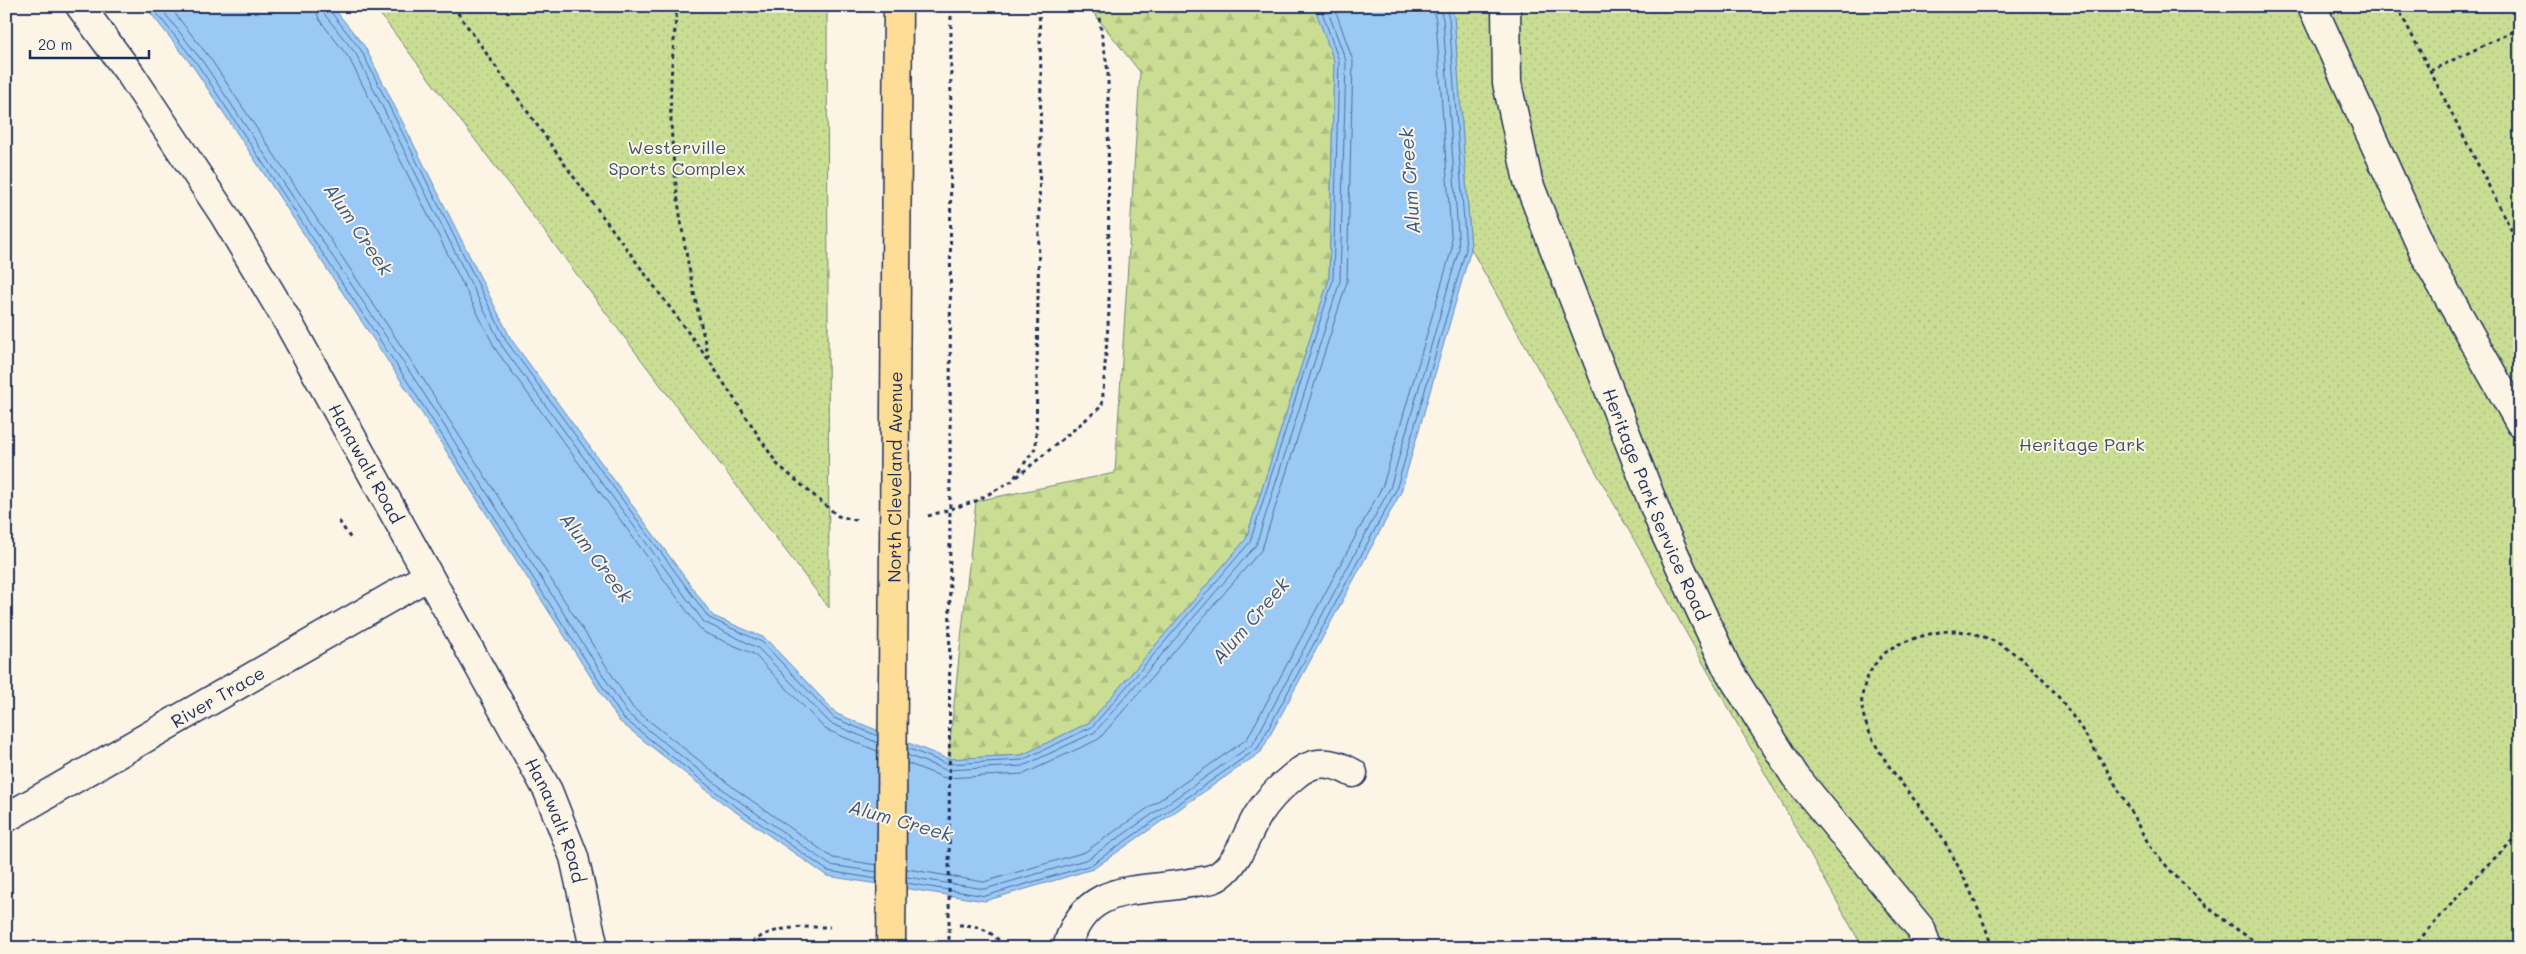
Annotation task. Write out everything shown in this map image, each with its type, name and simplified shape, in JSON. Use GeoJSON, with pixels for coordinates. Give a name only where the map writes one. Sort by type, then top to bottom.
{"type":"FeatureCollection","features":[{"type":"Feature","properties":{"kind":"main road","name":"North Cleveland Avenue"},"geometry":{"type":"LineString","coordinates":[[891,948],[898,6]]}},
{"type":"Feature","properties":{"kind":"street","name":"Hanawalt Road"},"geometry":{"type":"LineString","coordinates":[[80,6],[131,75],[224,216],[288,322],[548,791],[574,857],[594,948]]}},
{"type":"Feature","properties":{"kind":"street","name":"Heritage Park Service Road"},"geometry":{"type":"LineString","coordinates":[[1506,6],[1507,83],[1528,181],[1664,530],[1727,668],[1795,776],[1921,929],[1927,948]]}},
{"type":"Feature","properties":{"kind":"street"},"geometry":{"type":"LineString","coordinates":[[2312,6],[2427,259],[2520,423]]}},
{"type":"Feature","properties":{"kind":"street","name":"River Trace"},"geometry":{"type":"LineString","coordinates":[[6,818],[428,576]]}},
{"type":"Feature","properties":{"kind":"street"},"geometry":{"type":"LineString","coordinates":[[1067,948],[1070,936],[1088,907],[1117,893],[1145,887],[1184,884],[1218,877],[1231,866],[1274,791],[1303,768],[1335,763],[1353,773]]}},
{"type":"Feature","properties":{"kind":"path"},"geometry":{"type":"LineString","coordinates":[[453,6],[573,176],[710,362],[777,464],[838,516],[867,522]]}},
{"type":"Feature","properties":{"kind":"path"},"geometry":{"type":"LineString","coordinates":[[677,6],[670,118],[675,186],[692,288],[710,362]]}},
{"type":"Feature","properties":{"kind":"path"},"geometry":{"type":"LineString","coordinates":[[949,948],[951,6]]}},
{"type":"Feature","properties":{"kind":"path"},"geometry":{"type":"LineString","coordinates":[[1012,482],[1036,447],[1041,75],[1039,6]]}},
{"type":"Feature","properties":{"kind":"path"},"geometry":{"type":"LineString","coordinates":[[923,518],[976,501],[1012,482],[1102,406],[1108,311],[1108,72],[1097,6]]}},
{"type":"Feature","properties":{"kind":"path"},"geometry":{"type":"LineString","coordinates":[[2397,6],[2520,247]]}},
{"type":"Feature","properties":{"kind":"path"},"geometry":{"type":"LineString","coordinates":[[2430,71],[2520,28]]}},
{"type":"Feature","properties":{"kind":"path"},"geometry":{"type":"LineString","coordinates":[[339,521],[351,539]]}},
{"type":"Feature","properties":{"kind":"path"},"geometry":{"type":"LineString","coordinates":[[1992,948],[1966,886],[1940,834],[1870,734],[1862,706],[1866,678],[1889,648],[1924,634],[1958,631],[1993,639],[2024,658],[2052,689],[2102,762],[2154,850],[2199,900],[2247,937],[2266,948]]}},
{"type":"Feature","properties":{"kind":"path"},"geometry":{"type":"LineString","coordinates":[[2412,948],[2480,872],[2520,834]]}},
{"type":"Feature","properties":{"kind":"path"},"geometry":{"type":"LineString","coordinates":[[959,925],[970,925],[988,931],[1004,948]]}},
{"type":"Feature","properties":{"kind":"path"},"geometry":{"type":"LineString","coordinates":[[746,948],[762,936],[777,930],[830,927]]}},
{"type":"Feature","properties":{"kind":"green space","name":"Westerville Sports Complex"},"geometry":{"type":"Polygon","coordinates":[[[374,6],[827,6],[829,608],[374,6]]]}},
{"type":"Feature","properties":{"kind":"green space"},"geometry":{"type":"Polygon","coordinates":[[[1088,6],[1314,6],[1334,61],[1329,279],[1246,539],[1090,722],[1022,755],[948,759],[976,501],[1115,473],[1140,72],[1088,6]]]}},
{"type":"Feature","properties":{"kind":"green space","name":"Heritage Park"},"geometry":{"type":"Polygon","coordinates":[[[1450,6],[2520,6],[2520,948],[1863,948],[1471,249],[1454,16],[1450,6]]]}},
{"type":"Feature","properties":{"kind":"water","name":"Alum Creek"},"geometry":{"type":"Polygon","coordinates":[[[145,6],[332,6],[365,47],[511,339],[713,616],[765,638],[837,714],[948,759],[1022,755],[1090,722],[1246,539],[1329,279],[1334,61],[1314,6],[1450,6],[1454,16],[1471,249],[1401,492],[1261,752],[1093,869],[985,901],[827,876],[723,803],[619,721],[409,393],[194,68],[145,6]]]}}]}
